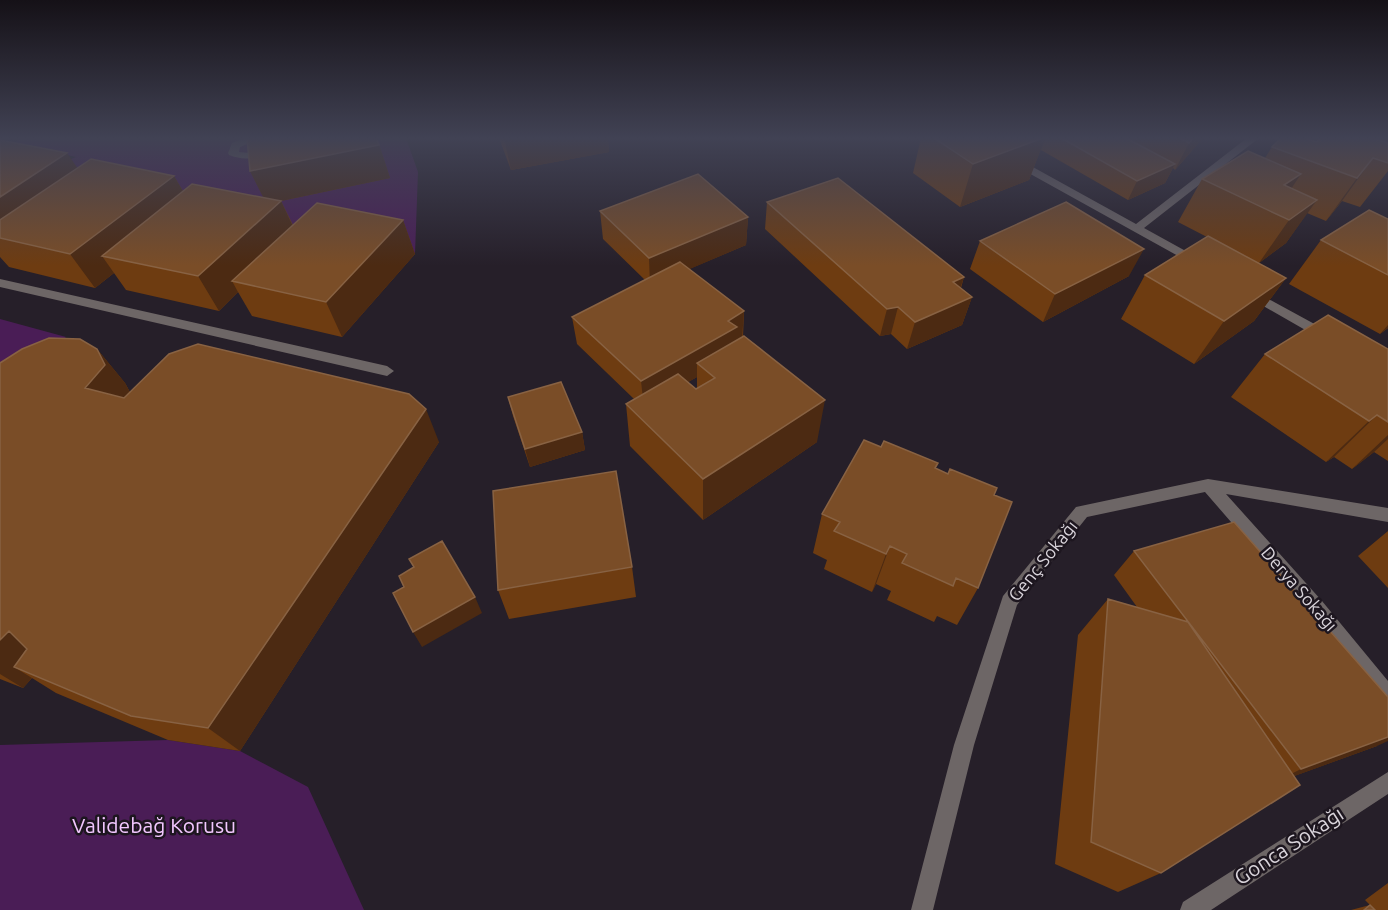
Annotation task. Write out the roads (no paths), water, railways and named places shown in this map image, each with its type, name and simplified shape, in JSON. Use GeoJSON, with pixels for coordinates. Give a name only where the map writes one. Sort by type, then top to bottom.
{"type":"FeatureCollection","features":[{"type":"Feature","properties":{"kind":"street"},"geometry":{"type":"LineString","coordinates":[[1049,180],[1207,268]]}},
{"type":"Feature","properties":{"kind":"street"},"geometry":{"type":"LineString","coordinates":[[1137,228],[1199,180]]}},
{"type":"Feature","properties":{"kind":"street"},"geometry":{"type":"LineString","coordinates":[[0,284],[387,371]]}},
{"type":"Feature","properties":{"kind":"street"},"geometry":{"type":"LineString","coordinates":[[1238,285],[1338,343]]}},
{"type":"Feature","properties":{"kind":"street","name":"Genç Sokağı"},"geometry":{"type":"LineString","coordinates":[[922,910],[964,745],[1009,601],[1083,512],[1208,485],[1388,515]]}},
{"type":"Feature","properties":{"kind":"street","name":"Derya Sokağı"},"geometry":{"type":"LineString","coordinates":[[1208,485],[1316,607],[1388,695]]}},
{"type":"Feature","properties":{"kind":"street","name":"Gonca Sokağı"},"geometry":{"type":"LineString","coordinates":[[1191,910],[1388,782]]}},
{"type":"Feature","properties":{"kind":"park label","name":"Validebağ Korusu"},"geometry":{"type":"Point","coordinates":[154,826]}}]}
